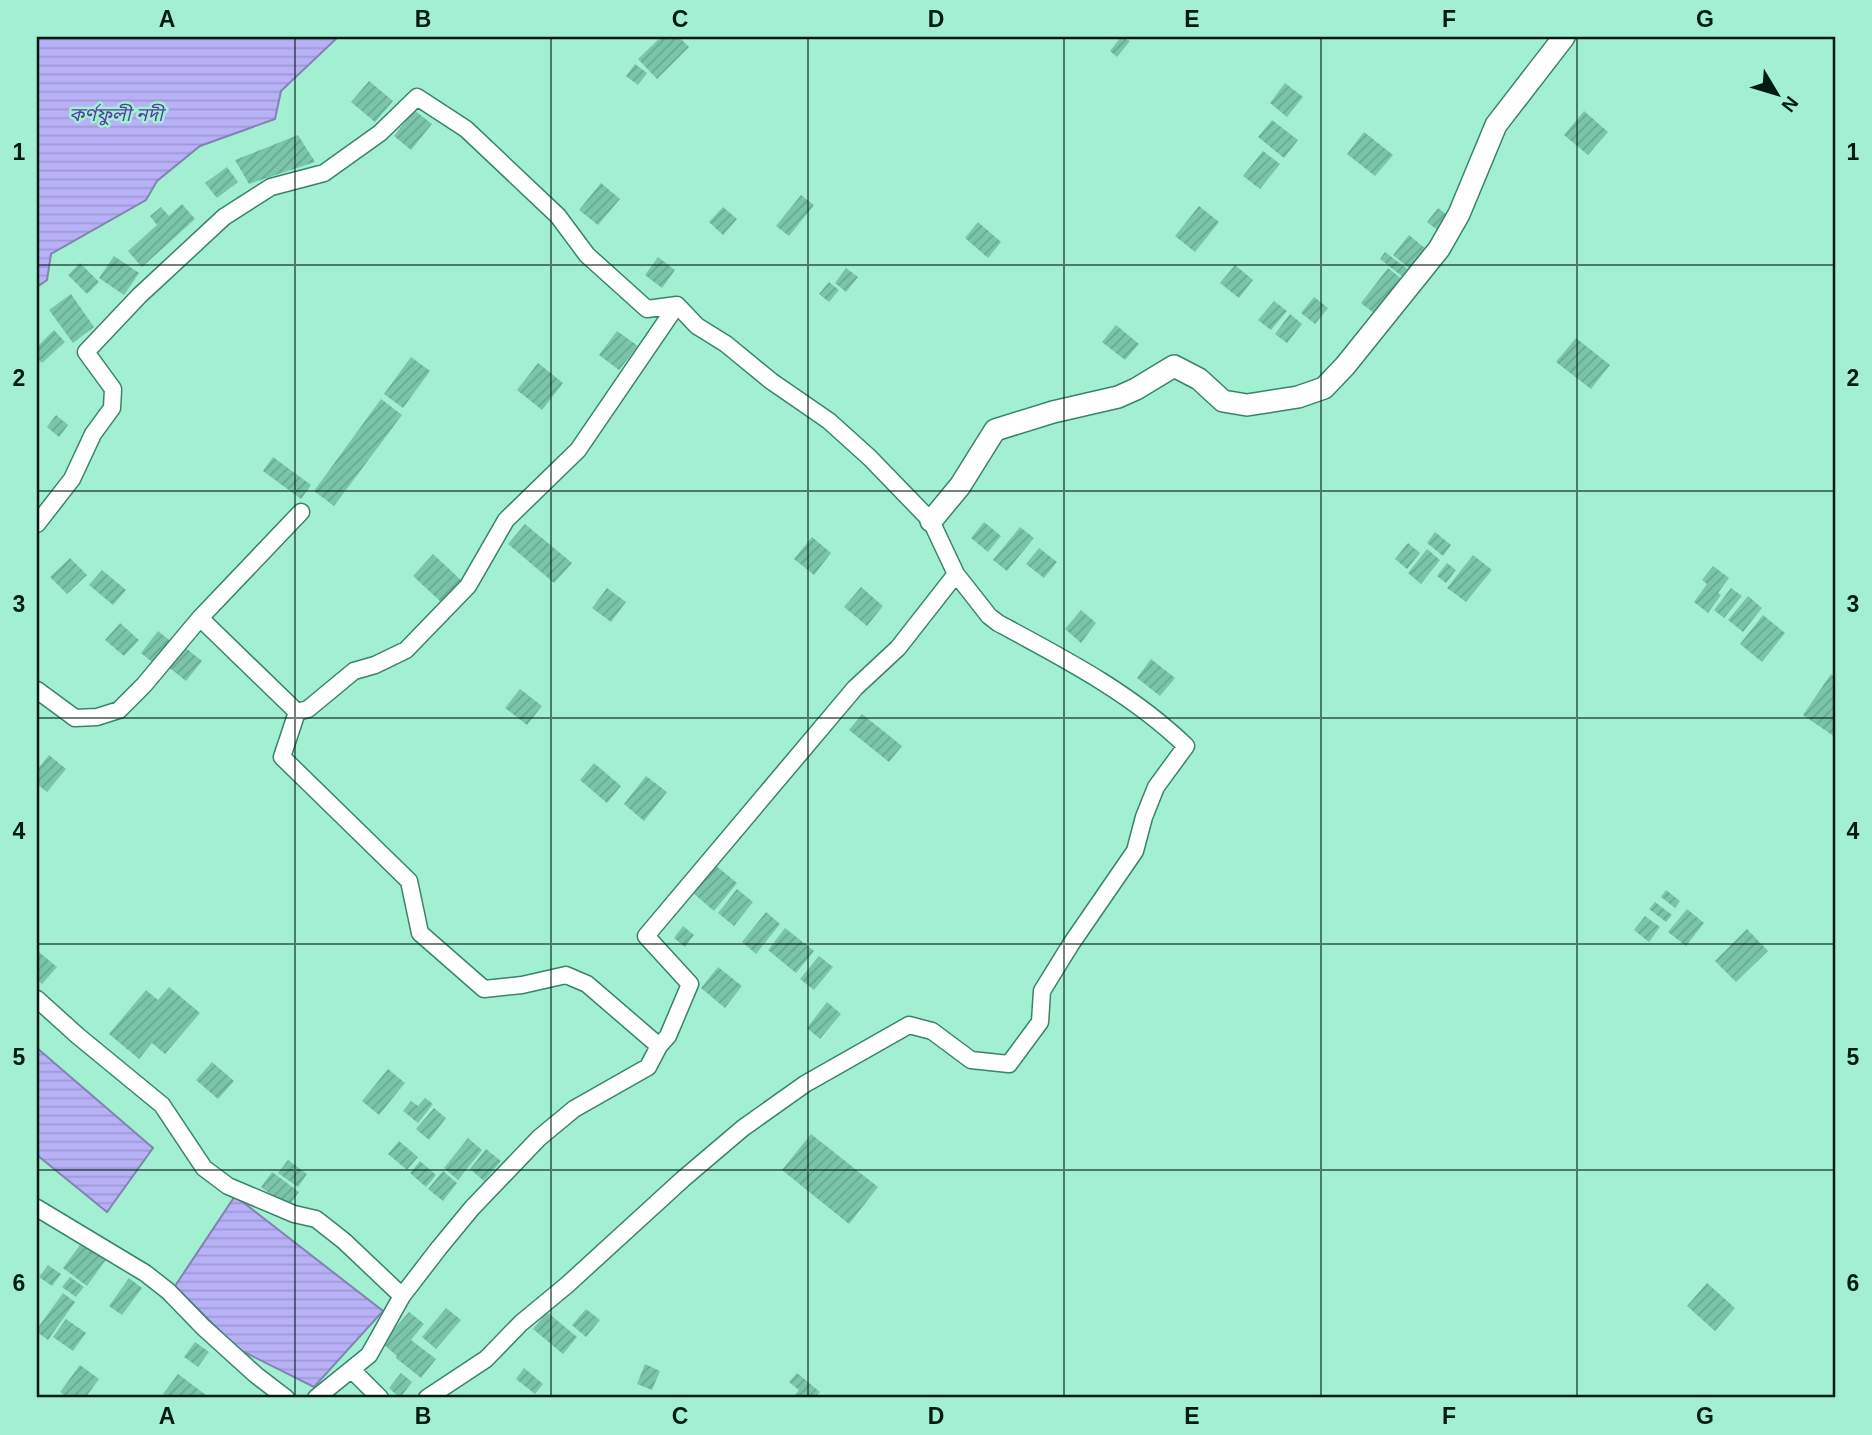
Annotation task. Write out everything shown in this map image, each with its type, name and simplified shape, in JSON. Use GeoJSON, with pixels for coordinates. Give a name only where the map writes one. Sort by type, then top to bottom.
{"type":"FeatureCollection","features":[{"type":"Feature","properties":{"kind":"street"},"geometry":{"type":"LineString","coordinates":[[931,521],[960,486],[995,430],[1053,412],[1118,397],[1174,366],[1199,379],[1223,401],[1247,405],[1298,397],[1324,388],[1345,366],[1439,249],[1459,214],[1496,125],[1564,37]]}},
{"type":"Feature","properties":{"kind":"street"},"geometry":{"type":"LineString","coordinates":[[37,524],[72,479],[93,434],[112,408],[113,389],[86,352],[113,322],[224,218],[271,187],[324,173],[380,133],[417,97],[466,129],[558,216],[587,255],[647,309],[677,305]]}},
{"type":"Feature","properties":{"kind":"street"},"geometry":{"type":"LineString","coordinates":[[427,1398],[486,1359],[521,1323],[567,1285],[683,1179],[743,1128],[805,1084],[909,1025],[932,1031],[971,1060],[1009,1064],[1041,1022],[1042,991],[1135,851],[1156,787],[1186,746],[1161,722],[1094,674],[989,616],[956,574],[931,521],[870,458],[829,421],[771,381],[726,344],[697,326],[677,305]]}},
{"type":"Feature","properties":{"kind":"street"},"geometry":{"type":"LineString","coordinates":[[297,712],[308,709],[354,671],[375,665],[406,650],[468,586],[506,520],[578,450],[677,305]]}},
{"type":"Feature","properties":{"kind":"street"},"geometry":{"type":"LineString","coordinates":[[37,690],[75,718],[97,717],[119,710],[144,685],[200,618],[301,512]]}},
{"type":"Feature","properties":{"kind":"street"},"geometry":{"type":"LineString","coordinates":[[316,1398],[369,1355],[402,1296],[472,1208],[539,1138],[574,1109],[648,1067],[659,1046],[668,1036],[690,984],[646,936],[855,688],[898,648],[956,574]]}},
{"type":"Feature","properties":{"kind":"street"},"geometry":{"type":"LineString","coordinates":[[200,618],[297,712]]}},
{"type":"Feature","properties":{"kind":"street"},"geometry":{"type":"LineString","coordinates":[[297,712],[282,757],[408,881],[420,933],[484,989],[522,985],[566,975],[587,984],[659,1046]]}},
{"type":"Feature","properties":{"kind":"street"},"geometry":{"type":"LineString","coordinates":[[37,999],[162,1105],[204,1168],[228,1186],[294,1214],[316,1219],[344,1241],[402,1296]]}},
{"type":"Feature","properties":{"kind":"street"},"geometry":{"type":"LineString","coordinates":[[37,1208],[145,1273],[168,1291],[256,1375],[286,1398]]}},
{"type":"Feature","properties":{"kind":"street"},"geometry":{"type":"LineString","coordinates":[[352,1370],[380,1398]]}},
{"type":"Feature","properties":{"kind":"water","name":"কর্ণফুলী নদী"},"geometry":{"type":"Polygon","coordinates":[[[37,37],[338,37],[281,91],[275,119],[200,146],[157,181],[146,200],[51,254],[47,280],[37,287],[37,37]]]}},
{"type":"Feature","properties":{"kind":"water"},"geometry":{"type":"Polygon","coordinates":[[[37,1048],[153,1148],[107,1212],[37,1155],[37,1048]]]}},
{"type":"Feature","properties":{"kind":"water"},"geometry":{"type":"Polygon","coordinates":[[[235,1196],[383,1311],[314,1387],[238,1349],[175,1286],[235,1196]]]}},
{"type":"Feature","properties":{"kind":"building"},"geometry":{"type":"Polygon","coordinates":[[[661,37],[679,37],[689,47],[657,79],[638,59],[661,37]]]}},
{"type":"Feature","properties":{"kind":"building"},"geometry":{"type":"Polygon","coordinates":[[[1121,37],[1130,41],[1117,57],[1110,51],[1121,37]]]}},
{"type":"Feature","properties":{"kind":"building"},"geometry":{"type":"Polygon","coordinates":[[[635,64],[647,73],[638,85],[626,76],[635,64]]]}},
{"type":"Feature","properties":{"kind":"building"},"geometry":{"type":"Polygon","coordinates":[[[369,81],[393,101],[375,122],[351,102],[369,81]]]}},
{"type":"Feature","properties":{"kind":"building"},"geometry":{"type":"Polygon","coordinates":[[[1285,83],[1303,97],[1287,117],[1270,103],[1285,83]]]}},
{"type":"Feature","properties":{"kind":"building"},"geometry":{"type":"Polygon","coordinates":[[[414,110],[432,124],[411,150],[394,136],[414,110]]]}},
{"type":"Feature","properties":{"kind":"building"},"geometry":{"type":"Polygon","coordinates":[[[1584,111],[1608,132],[1588,155],[1564,135],[1584,111]]]}},
{"type":"Feature","properties":{"kind":"building"},"geometry":{"type":"Polygon","coordinates":[[[1272,120],[1298,140],[1284,158],[1258,137],[1272,120]]]}},
{"type":"Feature","properties":{"kind":"building"},"geometry":{"type":"Polygon","coordinates":[[[1364,132],[1393,155],[1375,176],[1347,154],[1364,132]]]}},
{"type":"Feature","properties":{"kind":"building"},"geometry":{"type":"Polygon","coordinates":[[[298,135],[315,162],[249,184],[235,160],[298,135]]]}},
{"type":"Feature","properties":{"kind":"building"},"geometry":{"type":"Polygon","coordinates":[[[1263,151],[1280,164],[1260,189],[1243,176],[1263,151]]]}},
{"type":"Feature","properties":{"kind":"building"},"geometry":{"type":"Polygon","coordinates":[[[227,167],[238,182],[217,198],[205,183],[227,167]]]}},
{"type":"Feature","properties":{"kind":"building"},"geometry":{"type":"Polygon","coordinates":[[[601,183],[620,199],[598,225],[579,210],[601,183]]]}},
{"type":"Feature","properties":{"kind":"building"},"geometry":{"type":"Polygon","coordinates":[[[801,195],[814,205],[789,236],[776,226],[801,195]]]}},
{"type":"Feature","properties":{"kind":"building"},"geometry":{"type":"Polygon","coordinates":[[[182,204],[195,219],[142,267],[128,251],[157,225],[150,216],[161,207],[169,216],[182,204]]]}},
{"type":"Feature","properties":{"kind":"building"},"geometry":{"type":"Polygon","coordinates":[[[1199,206],[1219,222],[1195,252],[1175,236],[1199,206]]]}},
{"type":"Feature","properties":{"kind":"building"},"geometry":{"type":"Polygon","coordinates":[[[723,207],[737,219],[723,235],[709,222],[723,207]]]}},
{"type":"Feature","properties":{"kind":"building"},"geometry":{"type":"Polygon","coordinates":[[[1438,208],[1451,218],[1440,232],[1427,222],[1438,208]]]}},
{"type":"Feature","properties":{"kind":"building"},"geometry":{"type":"Polygon","coordinates":[[[978,222],[1001,242],[988,258],[965,238],[978,222]]]}},
{"type":"Feature","properties":{"kind":"building"},"geometry":{"type":"Polygon","coordinates":[[[1409,235],[1426,249],[1410,269],[1393,255],[1409,235]]]}},
{"type":"Feature","properties":{"kind":"building"},"geometry":{"type":"Polygon","coordinates":[[[1385,252],[1409,270],[1403,277],[1380,259],[1385,252]]]}},
{"type":"Feature","properties":{"kind":"building"},"geometry":{"type":"Polygon","coordinates":[[[114,256],[139,273],[124,295],[99,278],[114,256]]]}},
{"type":"Feature","properties":{"kind":"building"},"geometry":{"type":"Polygon","coordinates":[[[658,257],[675,270],[662,288],[645,275],[658,257]]]}},
{"type":"Feature","properties":{"kind":"building"},"geometry":{"type":"Polygon","coordinates":[[[80,263],[99,282],[87,294],[68,275],[80,263]]]}},
{"type":"Feature","properties":{"kind":"building"},"geometry":{"type":"Polygon","coordinates":[[[1235,265],[1253,280],[1239,298],[1220,283],[1235,265]]]}},
{"type":"Feature","properties":{"kind":"building"},"geometry":{"type":"Polygon","coordinates":[[[846,268],[858,277],[846,292],[835,283],[846,268]]]}},
{"type":"Feature","properties":{"kind":"building"},"geometry":{"type":"Polygon","coordinates":[[[1388,268],[1403,280],[1376,315],[1361,303],[1388,268]]]}},
{"type":"Feature","properties":{"kind":"building"},"geometry":{"type":"Polygon","coordinates":[[[829,282],[839,290],[829,302],[819,294],[829,282]]]}},
{"type":"Feature","properties":{"kind":"building"},"geometry":{"type":"Polygon","coordinates":[[[71,294],[94,327],[73,343],[49,310],[71,294]]]}},
{"type":"Feature","properties":{"kind":"building"},"geometry":{"type":"Polygon","coordinates":[[[1314,297],[1328,308],[1315,324],[1301,313],[1314,297]]]}},
{"type":"Feature","properties":{"kind":"building"},"geometry":{"type":"Polygon","coordinates":[[[1274,301],[1287,311],[1271,330],[1258,320],[1274,301]]]}},
{"type":"Feature","properties":{"kind":"building"},"geometry":{"type":"Polygon","coordinates":[[[1290,314],[1302,324],[1287,343],[1275,334],[1290,314]]]}},
{"type":"Feature","properties":{"kind":"building"},"geometry":{"type":"Polygon","coordinates":[[[1116,325],[1139,344],[1125,360],[1102,342],[1116,325]]]}},
{"type":"Feature","properties":{"kind":"building"},"geometry":{"type":"Polygon","coordinates":[[[54,330],[65,342],[42,363],[37,358],[37,347],[54,330]]]}},
{"type":"Feature","properties":{"kind":"building"},"geometry":{"type":"Polygon","coordinates":[[[617,331],[638,346],[619,370],[599,355],[617,331]]]}},
{"type":"Feature","properties":{"kind":"building"},"geometry":{"type":"Polygon","coordinates":[[[1576,338],[1610,365],[1591,389],[1556,362],[1576,338]]]}},
{"type":"Feature","properties":{"kind":"building"},"geometry":{"type":"Polygon","coordinates":[[[411,357],[430,371],[403,408],[384,394],[411,357]]]}},
{"type":"Feature","properties":{"kind":"building"},"geometry":{"type":"Polygon","coordinates":[[[538,363],[563,383],[542,410],[517,390],[538,363]]]}},
{"type":"Feature","properties":{"kind":"building"},"geometry":{"type":"Polygon","coordinates":[[[381,399],[402,415],[334,506],[314,491],[381,399]]]}},
{"type":"Feature","properties":{"kind":"building"},"geometry":{"type":"Polygon","coordinates":[[[56,415],[68,425],[59,437],[47,427],[56,415]]]}},
{"type":"Feature","properties":{"kind":"building"},"geometry":{"type":"Polygon","coordinates":[[[273,457],[311,485],[301,499],[263,471],[273,457]]]}},
{"type":"Feature","properties":{"kind":"building"},"geometry":{"type":"Polygon","coordinates":[[[984,522],[1001,536],[988,552],[971,538],[984,522]]]}},
{"type":"Feature","properties":{"kind":"building"},"geometry":{"type":"Polygon","coordinates":[[[525,524],[572,563],[554,583],[508,544],[525,524]]]}},
{"type":"Feature","properties":{"kind":"building"},"geometry":{"type":"Polygon","coordinates":[[[1020,527],[1034,538],[1007,571],[993,560],[1020,527]]]}},
{"type":"Feature","properties":{"kind":"building"},"geometry":{"type":"Polygon","coordinates":[[[1435,532],[1451,545],[1443,556],[1427,543],[1435,532]]]}},
{"type":"Feature","properties":{"kind":"building"},"geometry":{"type":"Polygon","coordinates":[[[812,537],[831,553],[814,575],[794,559],[812,537]]]}},
{"type":"Feature","properties":{"kind":"building"},"geometry":{"type":"Polygon","coordinates":[[[1408,543],[1420,553],[1407,569],[1395,559],[1408,543]]]}},
{"type":"Feature","properties":{"kind":"building"},"geometry":{"type":"Polygon","coordinates":[[[1039,548],[1057,562],[1044,578],[1026,564],[1039,548]]]}},
{"type":"Feature","properties":{"kind":"building"},"geometry":{"type":"Polygon","coordinates":[[[1427,549],[1440,560],[1421,584],[1408,573],[1427,549]]]}},
{"type":"Feature","properties":{"kind":"building"},"geometry":{"type":"Polygon","coordinates":[[[433,554],[462,581],[442,603],[413,576],[433,554]]]}},
{"type":"Feature","properties":{"kind":"building"},"geometry":{"type":"Polygon","coordinates":[[[1473,555],[1492,570],[1466,602],[1447,588],[1473,555]]]}},
{"type":"Feature","properties":{"kind":"building"},"geometry":{"type":"Polygon","coordinates":[[[70,558],[87,575],[67,594],[50,577],[70,558]]]}},
{"type":"Feature","properties":{"kind":"building"},"geometry":{"type":"Polygon","coordinates":[[[1447,563],[1456,570],[1446,583],[1437,576],[1447,563]]]}},
{"type":"Feature","properties":{"kind":"building"},"geometry":{"type":"Polygon","coordinates":[[[1713,566],[1729,578],[1708,613],[1694,602],[1707,584],[1702,580],[1713,566]]]}},
{"type":"Feature","properties":{"kind":"building"},"geometry":{"type":"Polygon","coordinates":[[[102,570],[126,590],[113,605],[89,585],[102,570]]]}},
{"type":"Feature","properties":{"kind":"building"},"geometry":{"type":"Polygon","coordinates":[[[861,587],[883,606],[867,626],[844,607],[861,587]]]}},
{"type":"Feature","properties":{"kind":"building"},"geometry":{"type":"Polygon","coordinates":[[[607,588],[626,602],[611,622],[592,608],[607,588]]]}},
{"type":"Feature","properties":{"kind":"building"},"geometry":{"type":"Polygon","coordinates":[[[1731,588],[1742,596],[1724,618],[1714,610],[1731,588]]]}},
{"type":"Feature","properties":{"kind":"building"},"geometry":{"type":"Polygon","coordinates":[[[1748,596],[1762,608],[1743,632],[1728,620],[1748,596]]]}},
{"type":"Feature","properties":{"kind":"building"},"geometry":{"type":"Polygon","coordinates":[[[1081,610],[1096,623],[1081,643],[1065,629],[1081,610]]]}},
{"type":"Feature","properties":{"kind":"building"},"geometry":{"type":"Polygon","coordinates":[[[1763,615],[1785,633],[1762,662],[1740,644],[1763,615]]]}},
{"type":"Feature","properties":{"kind":"building"},"geometry":{"type":"Polygon","coordinates":[[[120,623],[139,640],[124,656],[105,640],[120,623]]]}},
{"type":"Feature","properties":{"kind":"building"},"geometry":{"type":"Polygon","coordinates":[[[158,631],[174,644],[156,665],[141,653],[158,631]]]}},
{"type":"Feature","properties":{"kind":"building"},"geometry":{"type":"Polygon","coordinates":[[[182,645],[202,661],[186,681],[166,665],[182,645]]]}},
{"type":"Feature","properties":{"kind":"building"},"geometry":{"type":"Polygon","coordinates":[[[1151,659],[1175,678],[1160,696],[1137,678],[1151,659]]]}},
{"type":"Feature","properties":{"kind":"building"},"geometry":{"type":"Polygon","coordinates":[[[1831,674],[1835,677],[1835,737],[1803,715],[1831,674]]]}},
{"type":"Feature","properties":{"kind":"building"},"geometry":{"type":"Polygon","coordinates":[[[520,689],[542,706],[527,725],[505,708],[520,689]]]}},
{"type":"Feature","properties":{"kind":"building"},"geometry":{"type":"Polygon","coordinates":[[[862,714],[902,746],[889,762],[849,730],[862,714]]]}},
{"type":"Feature","properties":{"kind":"building"},"geometry":{"type":"Polygon","coordinates":[[[49,755],[66,769],[47,792],[37,784],[37,770],[49,755]]]}},
{"type":"Feature","properties":{"kind":"building"},"geometry":{"type":"Polygon","coordinates":[[[594,763],[621,786],[607,803],[580,780],[594,763]]]}},
{"type":"Feature","properties":{"kind":"building"},"geometry":{"type":"Polygon","coordinates":[[[646,776],[667,792],[644,821],[624,804],[646,776]]]}},
{"type":"Feature","properties":{"kind":"building"},"geometry":{"type":"Polygon","coordinates":[[[715,865],[737,883],[714,911],[693,893],[715,865]]]}},
{"type":"Feature","properties":{"kind":"building"},"geometry":{"type":"Polygon","coordinates":[[[737,889],[753,902],[734,926],[718,913],[737,889]]]}},
{"type":"Feature","properties":{"kind":"building"},"geometry":{"type":"Polygon","coordinates":[[[1666,890],[1680,901],[1675,908],[1661,897],[1666,890]]]}},
{"type":"Feature","properties":{"kind":"building"},"geometry":{"type":"Polygon","coordinates":[[[1655,902],[1672,915],[1666,922],[1649,909],[1655,902]]]}},
{"type":"Feature","properties":{"kind":"building"},"geometry":{"type":"Polygon","coordinates":[[[1687,909],[1704,923],[1686,946],[1668,932],[1687,909]]]}},
{"type":"Feature","properties":{"kind":"building"},"geometry":{"type":"Polygon","coordinates":[[[766,912],[780,924],[756,954],[742,942],[766,912]]]}},
{"type":"Feature","properties":{"kind":"building"},"geometry":{"type":"Polygon","coordinates":[[[1645,916],[1660,927],[1649,942],[1634,930],[1645,916]]]}},
{"type":"Feature","properties":{"kind":"building"},"geometry":{"type":"Polygon","coordinates":[[[683,926],[694,935],[685,947],[674,938],[683,926]]]}},
{"type":"Feature","properties":{"kind":"building"},"geometry":{"type":"Polygon","coordinates":[[[785,928],[814,951],[796,973],[768,950],[785,928]]]}},
{"type":"Feature","properties":{"kind":"building"},"geometry":{"type":"Polygon","coordinates":[[[1747,929],[1768,951],[1736,982],[1715,961],[1747,929]]]}},
{"type":"Feature","properties":{"kind":"building"},"geometry":{"type":"Polygon","coordinates":[[[39,952],[57,967],[42,984],[37,980],[39,952]]]}},
{"type":"Feature","properties":{"kind":"building"},"geometry":{"type":"Polygon","coordinates":[[[819,956],[833,967],[814,990],[800,979],[819,956]]]}},
{"type":"Feature","properties":{"kind":"building"},"geometry":{"type":"Polygon","coordinates":[[[718,967],[742,986],[725,1008],[701,988],[718,967]]]}},
{"type":"Feature","properties":{"kind":"building"},"geometry":{"type":"Polygon","coordinates":[[[169,987],[200,1013],[165,1054],[152,1043],[139,1059],[109,1034],[146,990],[158,1000],[169,987]]]}},
{"type":"Feature","properties":{"kind":"building"},"geometry":{"type":"Polygon","coordinates":[[[827,1002],[841,1014],[820,1039],[807,1028],[827,1002]]]}},
{"type":"Feature","properties":{"kind":"building"},"geometry":{"type":"Polygon","coordinates":[[[212,1062],[234,1081],[218,1099],[196,1080],[212,1062]]]}},
{"type":"Feature","properties":{"kind":"building"},"geometry":{"type":"Polygon","coordinates":[[[388,1069],[405,1083],[379,1115],[362,1101],[388,1069]]]}},
{"type":"Feature","properties":{"kind":"building"},"geometry":{"type":"Polygon","coordinates":[[[425,1098],[433,1104],[418,1123],[403,1111],[411,1101],[418,1106],[425,1098]]]}},
{"type":"Feature","properties":{"kind":"building"},"geometry":{"type":"Polygon","coordinates":[[[434,1108],[446,1118],[429,1140],[416,1129],[434,1108]]]}},
{"type":"Feature","properties":{"kind":"building"},"geometry":{"type":"Polygon","coordinates":[[[811,1134],[878,1187],[849,1224],[782,1170],[811,1134]]]}},
{"type":"Feature","properties":{"kind":"building"},"geometry":{"type":"Polygon","coordinates":[[[468,1138],[482,1150],[458,1180],[444,1168],[468,1138]]]}},
{"type":"Feature","properties":{"kind":"building"},"geometry":{"type":"Polygon","coordinates":[[[399,1141],[418,1157],[407,1170],[388,1154],[399,1141]]]}},
{"type":"Feature","properties":{"kind":"building"},"geometry":{"type":"Polygon","coordinates":[[[486,1149],[501,1161],[484,1181],[470,1169],[486,1149]]]}},
{"type":"Feature","properties":{"kind":"building"},"geometry":{"type":"Polygon","coordinates":[[[288,1160],[307,1174],[298,1187],[278,1173],[288,1160]]]}},
{"type":"Feature","properties":{"kind":"building"},"geometry":{"type":"Polygon","coordinates":[[[420,1161],[436,1175],[426,1187],[410,1173],[420,1161]]]}},
{"type":"Feature","properties":{"kind":"building"},"geometry":{"type":"Polygon","coordinates":[[[443,1171],[457,1183],[443,1201],[428,1189],[443,1171]]]}},
{"type":"Feature","properties":{"kind":"building"},"geometry":{"type":"Polygon","coordinates":[[[272,1172],[299,1192],[288,1207],[261,1187],[272,1172]]]}},
{"type":"Feature","properties":{"kind":"building"},"geometry":{"type":"Polygon","coordinates":[[[83,1241],[107,1258],[87,1286],[63,1268],[83,1241]]]}},
{"type":"Feature","properties":{"kind":"building"},"geometry":{"type":"Polygon","coordinates":[[[48,1265],[61,1274],[52,1286],[39,1277],[48,1265]]]}},
{"type":"Feature","properties":{"kind":"building"},"geometry":{"type":"Polygon","coordinates":[[[70,1277],[84,1287],[76,1297],[62,1287],[70,1277]]]}},
{"type":"Feature","properties":{"kind":"building"},"geometry":{"type":"Polygon","coordinates":[[[129,1278],[142,1288],[122,1315],[109,1306],[129,1278]]]}},
{"type":"Feature","properties":{"kind":"building"},"geometry":{"type":"Polygon","coordinates":[[[1707,1283],[1735,1308],[1715,1331],[1687,1306],[1707,1283]]]}},
{"type":"Feature","properties":{"kind":"building"},"geometry":{"type":"Polygon","coordinates":[[[63,1293],[75,1302],[48,1340],[37,1332],[37,1329],[63,1293]]]}},
{"type":"Feature","properties":{"kind":"building"},"geometry":{"type":"Polygon","coordinates":[[[446,1308],[461,1320],[436,1349],[422,1337],[446,1308]]]}},
{"type":"Feature","properties":{"kind":"building"},"geometry":{"type":"Polygon","coordinates":[[[586,1309],[600,1320],[586,1337],[572,1325],[586,1309]]]}},
{"type":"Feature","properties":{"kind":"building"},"geometry":{"type":"Polygon","coordinates":[[[409,1312],[424,1324],[411,1340],[436,1359],[421,1378],[382,1343],[409,1312]]]}},
{"type":"Feature","properties":{"kind":"building"},"geometry":{"type":"Polygon","coordinates":[[[547,1312],[577,1337],[563,1354],[533,1329],[547,1312]]]}},
{"type":"Feature","properties":{"kind":"building"},"geometry":{"type":"Polygon","coordinates":[[[66,1319],[86,1333],[73,1351],[53,1337],[66,1319]]]}},
{"type":"Feature","properties":{"kind":"building"},"geometry":{"type":"Polygon","coordinates":[[[195,1342],[209,1352],[198,1367],[184,1357],[195,1342]]]}},
{"type":"Feature","properties":{"kind":"building"},"geometry":{"type":"Polygon","coordinates":[[[645,1364],[660,1371],[652,1390],[637,1384],[645,1364]]]}},
{"type":"Feature","properties":{"kind":"building"},"geometry":{"type":"Polygon","coordinates":[[[80,1365],[99,1379],[85,1398],[67,1398],[60,1392],[80,1365]]]}},
{"type":"Feature","properties":{"kind":"building"},"geometry":{"type":"Polygon","coordinates":[[[524,1368],[543,1384],[535,1394],[516,1379],[524,1368]]]}},
{"type":"Feature","properties":{"kind":"building"},"geometry":{"type":"Polygon","coordinates":[[[401,1373],[412,1382],[400,1398],[389,1388],[401,1373]]]}},
{"type":"Feature","properties":{"kind":"building"},"geometry":{"type":"Polygon","coordinates":[[[797,1373],[820,1392],[815,1398],[792,1398],[799,1390],[789,1382],[797,1373]]]}},
{"type":"Feature","properties":{"kind":"building"},"geometry":{"type":"Polygon","coordinates":[[[178,1374],[206,1395],[204,1398],[169,1398],[163,1394],[178,1374]]]}}]}
